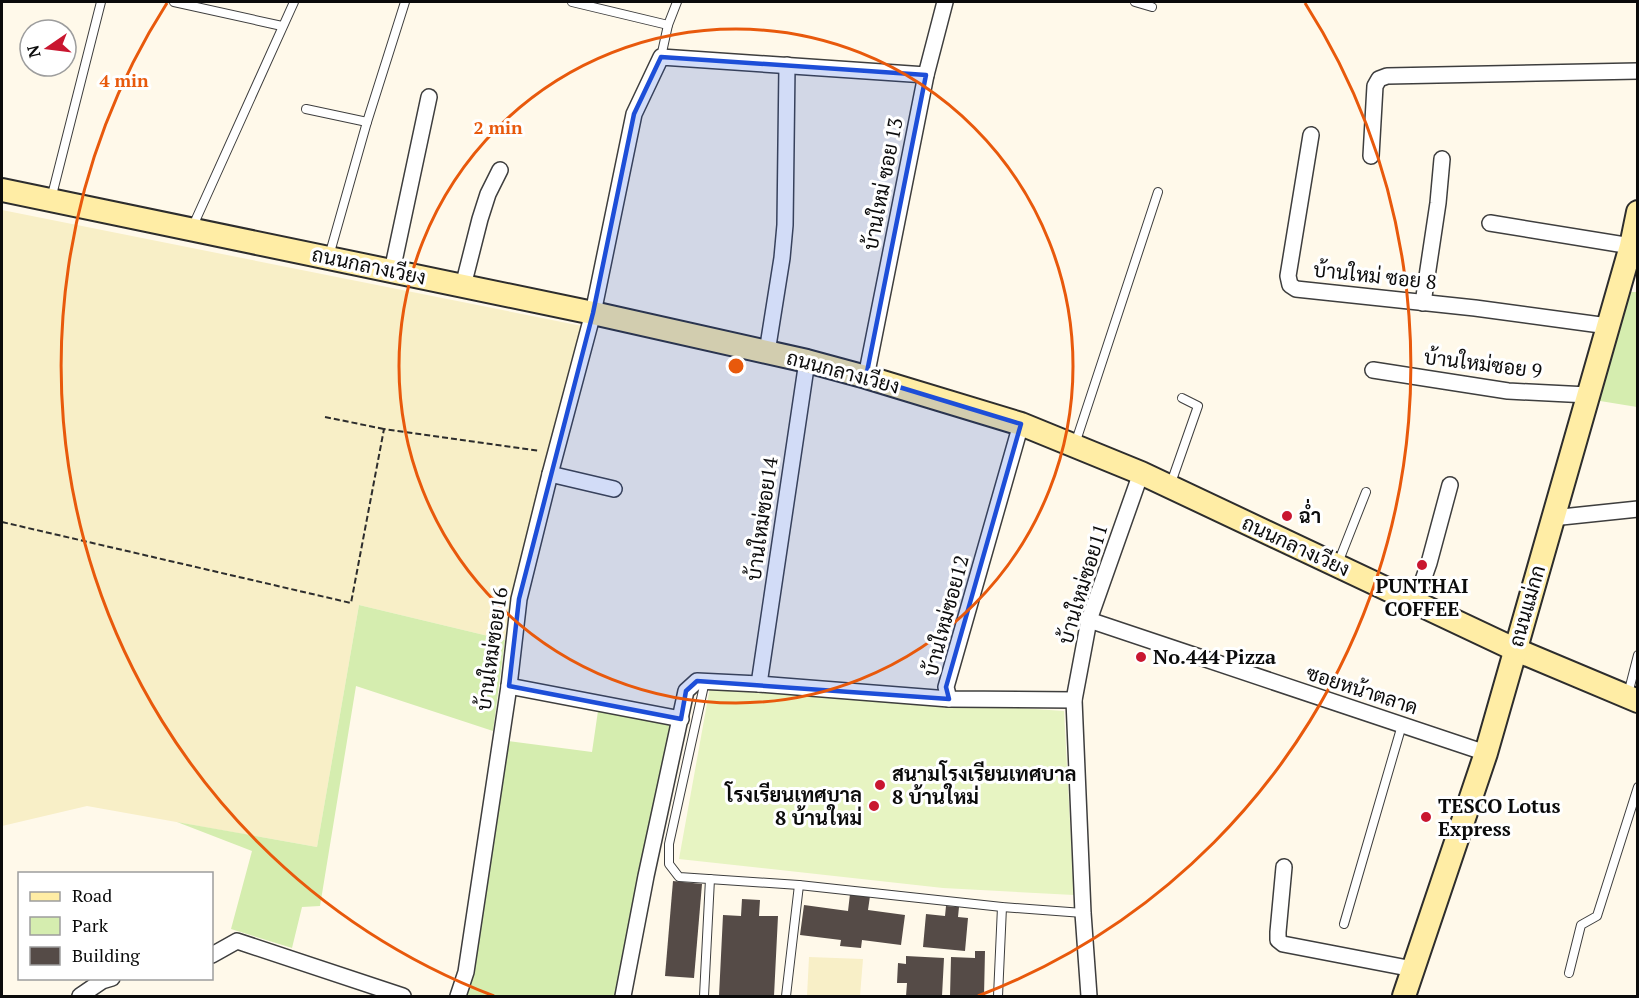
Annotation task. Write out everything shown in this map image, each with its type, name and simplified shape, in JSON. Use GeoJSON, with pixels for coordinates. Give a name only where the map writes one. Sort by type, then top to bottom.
{"type":"FeatureCollection","features":[{"type":"Feature","properties":{"kind":"main road","name":"ถนนกลางเวียง"},"geometry":{"type":"LineString","coordinates":[[2,190],[593,313],[807,361],[1022,424],[1141,473],[1514,650],[1632,699]]}},
{"type":"Feature","properties":{"kind":"main road","name":"ถนนแม่กก"},"geometry":{"type":"LineString","coordinates":[[1404,996],[1486,753],[1608,326],[1629,283],[1631,246],[1638,212]]}},
{"type":"Feature","properties":{"kind":"street","name":"บ้านใหม่ ซอย 13"},"geometry":{"type":"LineString","coordinates":[[866,377],[926,75],[945,2]]}},
{"type":"Feature","properties":{"kind":"street"},"geometry":{"type":"LineString","coordinates":[[661,57],[926,75]]}},
{"type":"Feature","properties":{"kind":"street","name":"บ้านใหม่ซอย16"},"geometry":{"type":"LineString","coordinates":[[458,996],[466,972],[509,686],[519,599],[593,313],[634,114],[661,57]]}},
{"type":"Feature","properties":{"kind":"street"},"geometry":{"type":"LineString","coordinates":[[767,352],[782,258],[787,65]]}},
{"type":"Feature","properties":{"kind":"street"},"geometry":{"type":"LineString","coordinates":[[1371,156],[1375,87],[1379,79],[1387,76],[1638,71]]}},
{"type":"Feature","properties":{"kind":"street"},"geometry":{"type":"LineString","coordinates":[[392,271],[429,97]]}},
{"type":"Feature","properties":{"kind":"street","name":"บ้านใหม่ ซอย 8"},"geometry":{"type":"LineString","coordinates":[[1311,135],[1288,276],[1290,285],[1296,289],[1474,308],[1608,326]]}},
{"type":"Feature","properties":{"kind":"street"},"geometry":{"type":"LineString","coordinates":[[1423,303],[1442,159]]}},
{"type":"Feature","properties":{"kind":"street"},"geometry":{"type":"LineString","coordinates":[[463,286],[480,219],[488,194],[500,170]]}},
{"type":"Feature","properties":{"kind":"street"},"geometry":{"type":"LineString","coordinates":[[1490,222],[1631,246]]}},
{"type":"Feature","properties":{"kind":"street","name":"บ้านใหม่ซอย14"},"geometry":{"type":"LineString","coordinates":[[759,684],[807,361]]}},
{"type":"Feature","properties":{"kind":"street","name":"บ้านใหม่ซอย 9"},"geometry":{"type":"LineString","coordinates":[[1373,370],[1508,391],[1588,395]]}},
{"type":"Feature","properties":{"kind":"street","name":"บ้านใหม่ซอย12"},"geometry":{"type":"LineString","coordinates":[[1022,424],[946,687],[949,699],[1074,700]]}},
{"type":"Feature","properties":{"kind":"street","name":"บ้านใหม่ซอย11"},"geometry":{"type":"LineString","coordinates":[[1089,996],[1074,700],[1089,620],[1141,473]]}},
{"type":"Feature","properties":{"kind":"street"},"geometry":{"type":"LineString","coordinates":[[550,474],[614,489]]}},
{"type":"Feature","properties":{"kind":"street"},"geometry":{"type":"LineString","coordinates":[[1415,603],[1450,485]]}},
{"type":"Feature","properties":{"kind":"street"},"geometry":{"type":"LineString","coordinates":[[1552,518],[1638,509]]}},
{"type":"Feature","properties":{"kind":"street","name":"ซอยหน้าตลาด"},"geometry":{"type":"LineString","coordinates":[[1089,620],[1486,753]]}},
{"type":"Feature","properties":{"kind":"street"},"geometry":{"type":"LineString","coordinates":[[623,996],[686,691],[697,681],[705,681],[949,699]]}},
{"type":"Feature","properties":{"kind":"street"},"geometry":{"type":"LineString","coordinates":[[509,686],[681,719]]}},
{"type":"Feature","properties":{"kind":"street"},"geometry":{"type":"LineString","coordinates":[[1284,867],[1278,940],[1283,944],[1413,969]]}},
{"type":"Feature","properties":{"kind":"street"},"geometry":{"type":"LineString","coordinates":[[213,954],[237,941],[404,996]]}},
{"type":"Feature","properties":{"kind":"street"},"geometry":{"type":"LineString","coordinates":[[80,996],[104,980]]}},
{"type":"Feature","properties":{"kind":"lane"},"geometry":{"type":"LineString","coordinates":[[51,201],[101,2]]}},
{"type":"Feature","properties":{"kind":"lane"},"geometry":{"type":"LineString","coordinates":[[174,2],[282,26]]}},
{"type":"Feature","properties":{"kind":"lane"},"geometry":{"type":"LineString","coordinates":[[191,229],[294,2]]}},
{"type":"Feature","properties":{"kind":"lane"},"geometry":{"type":"LineString","coordinates":[[328,258],[367,122],[405,2]]}},
{"type":"Feature","properties":{"kind":"lane"},"geometry":{"type":"LineString","coordinates":[[572,2],[668,25]]}},
{"type":"Feature","properties":{"kind":"lane"},"geometry":{"type":"LineString","coordinates":[[661,57],[668,25],[677,2]]}},
{"type":"Feature","properties":{"kind":"lane"},"geometry":{"type":"LineString","coordinates":[[1135,2],[1152,7]]}},
{"type":"Feature","properties":{"kind":"lane"},"geometry":{"type":"LineString","coordinates":[[306,110],[367,122]]}},
{"type":"Feature","properties":{"kind":"lane"},"geometry":{"type":"LineString","coordinates":[[1074,446],[1158,192]]}},
{"type":"Feature","properties":{"kind":"lane"},"geometry":{"type":"LineString","coordinates":[[1170,487],[1198,406],[1182,398]]}},
{"type":"Feature","properties":{"kind":"lane"},"geometry":{"type":"LineString","coordinates":[[1336,566],[1366,492]]}},
{"type":"Feature","properties":{"kind":"lane"},"geometry":{"type":"LineString","coordinates":[[1632,699],[1638,655]]}},
{"type":"Feature","properties":{"kind":"lane"},"geometry":{"type":"LineString","coordinates":[[705,681],[669,844],[669,864],[679,877],[799,885],[1002,907],[1083,912]]}},
{"type":"Feature","properties":{"kind":"lane"},"geometry":{"type":"LineString","coordinates":[[1344,924],[1402,725]]}},
{"type":"Feature","properties":{"kind":"lane"},"geometry":{"type":"LineString","coordinates":[[1569,973],[1581,925],[1597,916],[1638,787]]}},
{"type":"Feature","properties":{"kind":"lane"},"geometry":{"type":"LineString","coordinates":[[704,996],[710,879]]}},
{"type":"Feature","properties":{"kind":"lane"},"geometry":{"type":"LineString","coordinates":[[786,996],[799,885]]}},
{"type":"Feature","properties":{"kind":"lane"},"geometry":{"type":"LineString","coordinates":[[998,996],[1002,907]]}},
{"type":"Feature","properties":{"kind":"path"},"geometry":{"type":"LineString","coordinates":[[325,417],[384,429],[555,454]]}},
{"type":"Feature","properties":{"kind":"path"},"geometry":{"type":"LineString","coordinates":[[2,522],[351,603],[384,429]]}},
{"type":"Feature","properties":{"kind":"highlighted area"},"geometry":{"type":"Polygon","coordinates":[[[661,57],[926,75],[866,377],[1021,424],[946,687],[949,699],[697,681],[686,691],[681,719],[509,686],[519,599],[593,313],[634,114],[661,57]]]}},
{"type":"Feature","properties":{"kind":"shaded area"},"geometry":{"type":"Polygon","coordinates":[[[2,210],[582,326],[505,640],[359,605],[317,847],[87,806],[2,826],[2,210]]]}},
{"type":"Feature","properties":{"kind":"shaded area"},"geometry":{"type":"Polygon","coordinates":[[[809,957],[863,959],[860,996],[807,996],[809,957]]]}},
{"type":"Feature","properties":{"kind":"green space"},"geometry":{"type":"Polygon","coordinates":[[[1631,292],[1637,292],[1637,407],[1594,400],[1631,292]]]}},
{"type":"Feature","properties":{"kind":"green space"},"geometry":{"type":"Polygon","coordinates":[[[359,605],[505,640],[493,731],[356,686],[320,906],[302,907],[292,948],[231,929],[252,851],[177,822],[317,847],[359,605]]]}},
{"type":"Feature","properties":{"kind":"green space","name":"สนามโรงเรียนเทศบาล 8 บ้านใหม่"},"geometry":{"type":"Polygon","coordinates":[[[710,687],[1064,711],[1074,895],[943,888],[679,859],[710,687]]]}},
{"type":"Feature","properties":{"kind":"green space"},"geometry":{"type":"Polygon","coordinates":[[[599,704],[681,719],[623,996],[458,996],[501,740],[592,752],[599,704]]]}},
{"type":"Feature","properties":{"kind":"building"},"geometry":{"type":"Polygon","coordinates":[[[673,881],[702,884],[694,978],[665,976],[673,881]]]}},
{"type":"Feature","properties":{"kind":"building"},"geometry":{"type":"Polygon","coordinates":[[[850,894],[870,896],[868,910],[905,915],[901,945],[862,940],[861,948],[840,946],[841,940],[800,935],[804,905],[848,911],[850,894]]]}},
{"type":"Feature","properties":{"kind":"building"},"geometry":{"type":"Polygon","coordinates":[[[742,899],[760,900],[759,916],[778,916],[774,996],[719,996],[723,915],[741,916],[742,899]]]}},
{"type":"Feature","properties":{"kind":"building"},"geometry":{"type":"Polygon","coordinates":[[[946,906],[959,907],[958,917],[968,918],[965,951],[923,947],[926,914],[945,916],[946,906]]]}},
{"type":"Feature","properties":{"kind":"building"},"geometry":{"type":"Polygon","coordinates":[[[975,951],[985,951],[984,996],[950,996],[951,957],[975,958],[975,951]]]}},
{"type":"Feature","properties":{"kind":"building"},"geometry":{"type":"Polygon","coordinates":[[[906,956],[944,958],[942,996],[906,996],[907,983],[897,983],[898,963],[906,964],[906,956]]]}},
{"type":"Feature","properties":{"kind":"place","name":"ฉ่ำ"},"geometry":{"type":"Point","coordinates":[1287,516]}},
{"type":"Feature","properties":{"kind":"place","name":"PUNTHAI COFFEE"},"geometry":{"type":"Point","coordinates":[1422,565]}},
{"type":"Feature","properties":{"kind":"place","name":"No.444 Pizza"},"geometry":{"type":"Point","coordinates":[1141,657]}},
{"type":"Feature","properties":{"kind":"place","name":"สนามโรงเรียนเทศบาล 8 บ้านใหม่"},"geometry":{"type":"Point","coordinates":[880,785]}},
{"type":"Feature","properties":{"kind":"place","name":"โรงเรียนเทศบาล 8 บ้านใหม่"},"geometry":{"type":"Point","coordinates":[874,806]}},
{"type":"Feature","properties":{"kind":"place","name":"TESCO Lotus Express"},"geometry":{"type":"Point","coordinates":[1426,817]}}]}
